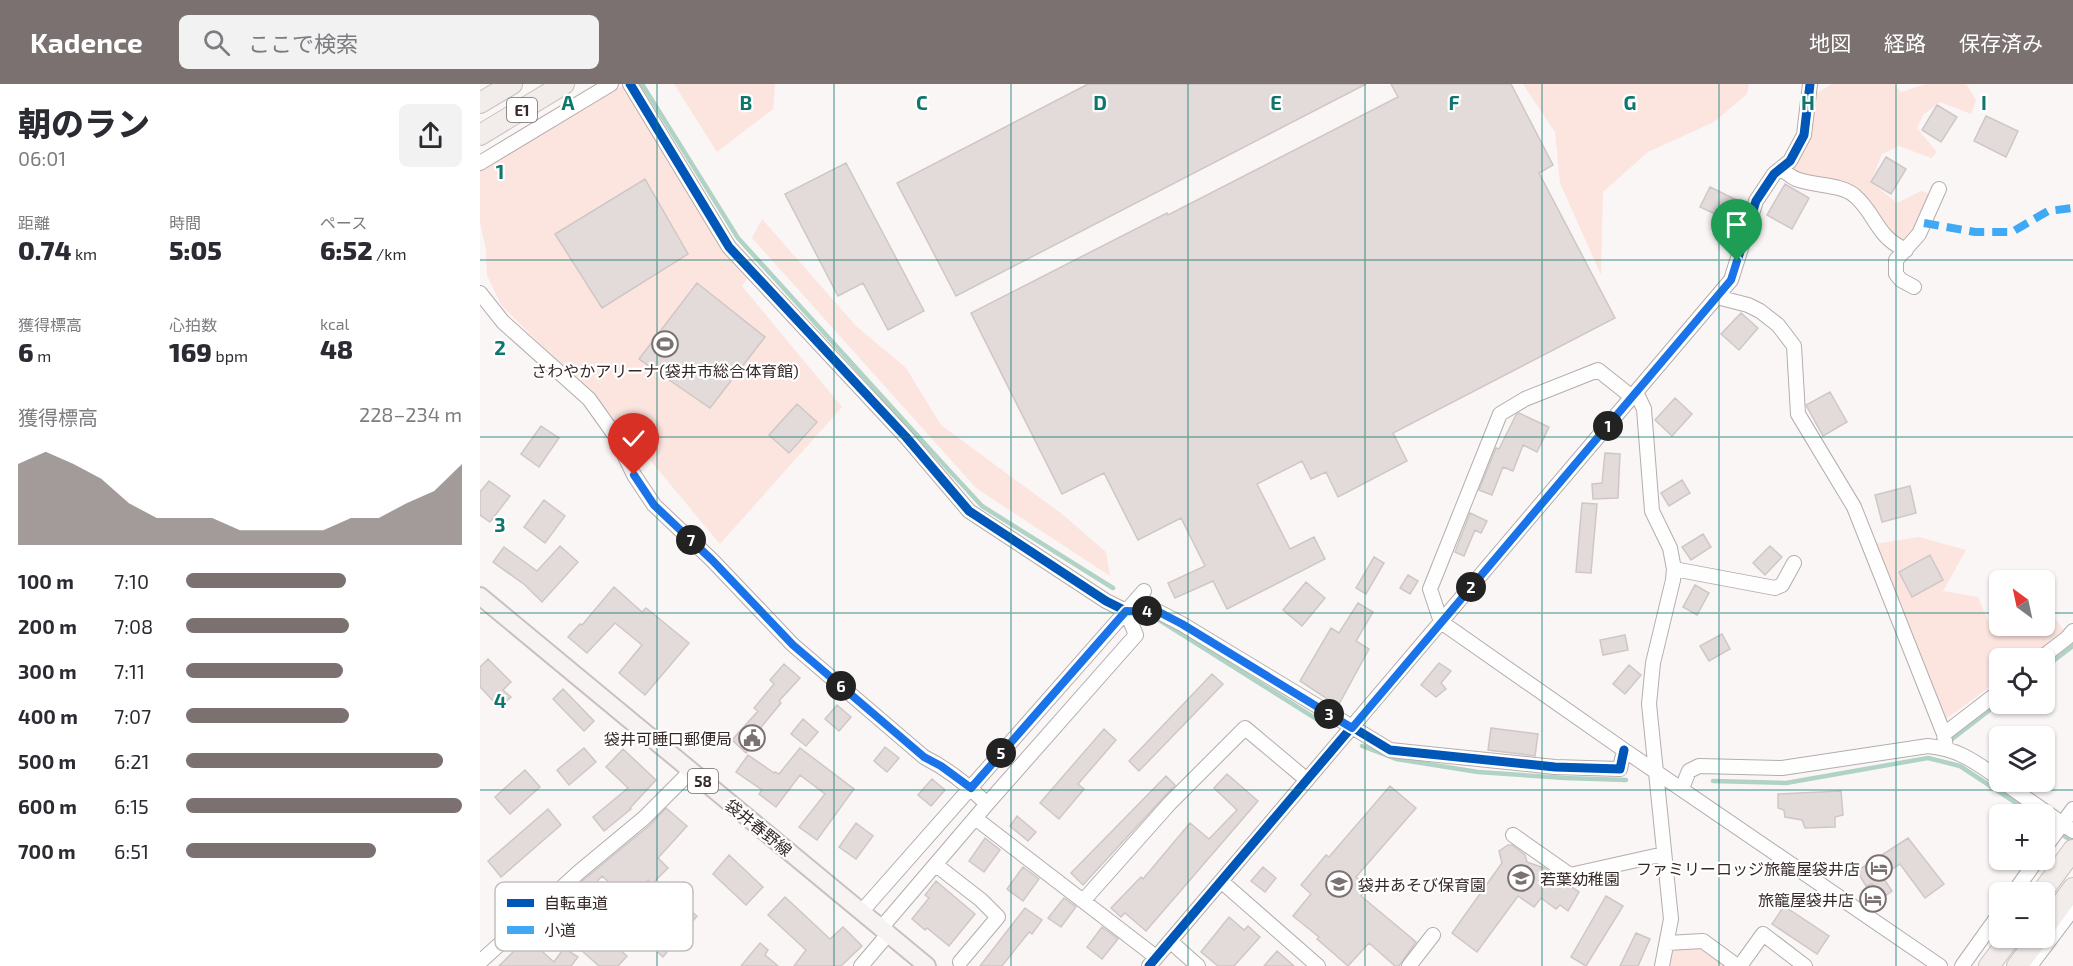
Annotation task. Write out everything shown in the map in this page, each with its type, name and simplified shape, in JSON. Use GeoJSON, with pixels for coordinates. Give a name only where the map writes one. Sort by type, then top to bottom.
{"type":"FeatureCollection","features":[{"type":"Feature","properties":{"kind":"highway","name":"E1"},"geometry":{"type":"LineString","coordinates":[[480,103],[512,84]]}},
{"type":"Feature","properties":{"kind":"highway","name":"E1"},"geometry":{"type":"LineString","coordinates":[[480,135],[564,84]]}},
{"type":"Feature","properties":{"kind":"highway"},"geometry":{"type":"LineString","coordinates":[[2049,882],[2073,850]]}},
{"type":"Feature","properties":{"kind":"highway"},"geometry":{"type":"LineString","coordinates":[[2055,913],[2073,888]]}},
{"type":"Feature","properties":{"kind":"highway"},"geometry":{"type":"LineString","coordinates":[[1989,966],[2002,948]]}},
{"type":"Feature","properties":{"kind":"highway"},"geometry":{"type":"LineString","coordinates":[[2017,966],[2030,948]]}},
{"type":"Feature","properties":{"kind":"main road","name":"袋井春野線"},"geometry":{"type":"LineString","coordinates":[[480,596],[927,966]]}},
{"type":"Feature","properties":{"kind":"street"},"geometry":{"type":"LineString","coordinates":[[480,163],[611,84]]}},
{"type":"Feature","properties":{"kind":"street"},"geometry":{"type":"LineString","coordinates":[[630,84],[729,247],[906,436],[969,511],[1106,601],[1126,611],[1159,612],[1182,624],[1390,750],[1556,767],[1620,769],[1624,750]]}},
{"type":"Feature","properties":{"kind":"street"},"geometry":{"type":"LineString","coordinates":[[975,818],[1083,901],[1152,962],[1731,280],[1756,201],[1774,174],[1790,161],[1804,135],[1810,84]]}},
{"type":"Feature","properties":{"kind":"street"},"geometry":{"type":"LineString","coordinates":[[1781,169],[1795,179],[1848,191],[1856,196],[1884,235],[1893,244],[1906,249]]}},
{"type":"Feature","properties":{"kind":"street"},"geometry":{"type":"LineString","coordinates":[[1914,287],[1901,280],[1896,274],[1896,260],[1919,234],[1940,189]]}},
{"type":"Feature","properties":{"kind":"street"},"geometry":{"type":"LineString","coordinates":[[480,294],[503,322],[589,399],[614,434],[634,475],[654,505],[712,560],[778,631],[924,757],[941,766],[971,788],[987,804]]}},
{"type":"Feature","properties":{"kind":"street"},"geometry":{"type":"LineString","coordinates":[[1717,297],[1748,305],[1760,311],[1778,325],[1794,346],[1798,414],[1854,507],[1945,741],[1989,772]]}},
{"type":"Feature","properties":{"kind":"street"},"geometry":{"type":"LineString","coordinates":[[1662,966],[1671,919],[1664,854],[1656,770],[1649,704],[1653,663],[1674,569],[1670,548],[1652,511],[1644,409],[1634,395],[1598,370],[1525,399],[1500,414],[1430,589],[1441,622],[1624,750],[1656,770],[1940,966]]}},
{"type":"Feature","properties":{"kind":"street"},"geometry":{"type":"LineString","coordinates":[[1674,569],[1775,588],[1782,585],[1794,563]]}},
{"type":"Feature","properties":{"kind":"street"},"geometry":{"type":"LineString","coordinates":[[862,910],[1143,591]]}},
{"type":"Feature","properties":{"kind":"street"},"geometry":{"type":"LineString","coordinates":[[861,966],[885,930],[975,818],[1136,635],[1126,611]]}},
{"type":"Feature","properties":{"kind":"street"},"geometry":{"type":"LineString","coordinates":[[2054,648],[2073,631]]}},
{"type":"Feature","properties":{"kind":"street"},"geometry":{"type":"LineString","coordinates":[[1682,788],[1689,771],[1699,766],[1782,768],[1928,746],[1945,741],[1989,701]]}},
{"type":"Feature","properties":{"kind":"street"},"geometry":{"type":"LineString","coordinates":[[1044,704],[1062,720]]}},
{"type":"Feature","properties":{"kind":"street"},"geometry":{"type":"LineString","coordinates":[[1083,901],[1170,803],[1245,728],[1307,780]]}},
{"type":"Feature","properties":{"kind":"street"},"geometry":{"type":"LineString","coordinates":[[568,882],[644,818],[691,771]]}},
{"type":"Feature","properties":{"kind":"street"},"geometry":{"type":"LineString","coordinates":[[2018,792],[2068,827]]}},
{"type":"Feature","properties":{"kind":"street"},"geometry":{"type":"LineString","coordinates":[[2055,839],[2068,827],[2073,809]]}},
{"type":"Feature","properties":{"kind":"street"},"geometry":{"type":"LineString","coordinates":[[1513,836],[1570,875],[1664,854]]}},
{"type":"Feature","properties":{"kind":"street"},"geometry":{"type":"LineString","coordinates":[[936,866],[981,900],[998,917],[960,962]]}},
{"type":"Feature","properties":{"kind":"street"},"geometry":{"type":"LineString","coordinates":[[1221,881],[1318,966]]}},
{"type":"Feature","properties":{"kind":"street"},"geometry":{"type":"LineString","coordinates":[[2030,966],[2073,909]]}},
{"type":"Feature","properties":{"kind":"street"},"geometry":{"type":"LineString","coordinates":[[1962,966],[1989,928]]}},
{"type":"Feature","properties":{"kind":"street"},"geometry":{"type":"LineString","coordinates":[[1667,943],[1703,941],[1738,966],[1763,934],[1805,966]]}},
{"type":"Feature","properties":{"kind":"street"},"geometry":{"type":"LineString","coordinates":[[1409,966],[1433,935]]}},
{"type":"Feature","properties":{"kind":"street"},"geometry":{"type":"LineString","coordinates":[[1170,941],[1198,966]]}},
{"type":"Feature","properties":{"kind":"street"},"geometry":{"type":"LineString","coordinates":[[480,962],[495,948]]}},
{"type":"Feature","properties":{"kind":"shaded area"},"geometry":{"type":"Polygon","coordinates":[[[674,84],[775,84],[773,109],[717,152],[674,84]]]}},
{"type":"Feature","properties":{"kind":"shaded area"},"geometry":{"type":"Polygon","coordinates":[[[1523,84],[1749,84],[1747,94],[1714,122],[1648,152],[1603,192],[1601,275],[1560,183],[1555,132],[1523,84]]]}},
{"type":"Feature","properties":{"kind":"shaded area"},"geometry":{"type":"Polygon","coordinates":[[[1832,84],[1894,84],[1901,92],[1926,84],[1966,84],[1976,100],[1971,114],[1940,102],[1923,115],[1917,128],[1937,152],[1931,158],[1899,146],[1882,154],[1871,182],[1897,203],[1921,191],[1930,194],[1919,222],[1907,242],[1897,246],[1857,191],[1781,169],[1807,143],[1815,94],[1832,84]]]}},
{"type":"Feature","properties":{"kind":"shaded area","name":"さわやかアリーナ(袋井市総合体育館)"},"geometry":{"type":"Polygon","coordinates":[[[624,85],[719,245],[749,276],[742,286],[842,407],[720,544],[650,460],[642,468],[613,417],[501,305],[487,275],[486,250],[480,222],[480,168],[624,85]]]}},
{"type":"Feature","properties":{"kind":"shaded area"},"geometry":{"type":"Polygon","coordinates":[[[762,219],[856,326],[906,368],[941,425],[1062,514],[1106,552],[1110,576],[976,488],[752,238],[762,219]]]}},
{"type":"Feature","properties":{"kind":"shaded area"},"geometry":{"type":"Polygon","coordinates":[[[1919,537],[1966,550],[1943,591],[1978,597],[1989,623],[1989,636],[2055,636],[2055,618],[2065,633],[2043,648],[1989,648],[1989,687],[1946,719],[1874,544],[1919,537]]]}},
{"type":"Feature","properties":{"kind":"shaded area"},"geometry":{"type":"Polygon","coordinates":[[[1703,941],[1735,966],[1668,966],[1671,948],[1703,941]]]}},
{"type":"Feature","properties":{"kind":"building"},"geometry":{"type":"Polygon","coordinates":[[[1088,84],[1366,84],[956,296],[897,183],[1088,84]]]}},
{"type":"Feature","properties":{"kind":"building"},"geometry":{"type":"Polygon","coordinates":[[[1391,84],[1511,84],[1553,165],[1539,173],[1615,318],[1393,433],[1407,461],[1338,497],[1326,472],[1311,479],[1302,461],[1257,484],[1290,549],[1314,537],[1325,559],[1227,609],[1213,581],[1175,598],[1168,583],[1205,566],[1181,518],[1138,540],[1104,473],[1062,494],[971,313],[1398,97],[1391,84]]]}},
{"type":"Feature","properties":{"kind":"building"},"geometry":{"type":"Polygon","coordinates":[[[1937,105],[1957,117],[1941,142],[1922,130],[1937,105]]]}},
{"type":"Feature","properties":{"kind":"building"},"geometry":{"type":"Polygon","coordinates":[[[1986,116],[2018,131],[2006,157],[1974,141],[1986,116]]]}},
{"type":"Feature","properties":{"kind":"building"},"geometry":{"type":"Polygon","coordinates":[[[1886,157],[1906,169],[1891,194],[1871,182],[1886,157]]]}},
{"type":"Feature","properties":{"kind":"building"},"geometry":{"type":"Polygon","coordinates":[[[846,163],[924,311],[888,330],[863,283],[838,296],[785,194],[846,163]]]}},
{"type":"Feature","properties":{"kind":"building"},"geometry":{"type":"Polygon","coordinates":[[[645,179],[688,254],[602,308],[555,234],[645,179]]]}},
{"type":"Feature","properties":{"kind":"building"},"geometry":{"type":"Polygon","coordinates":[[[1785,184],[1809,198],[1792,229],[1767,215],[1785,184]]]}},
{"type":"Feature","properties":{"kind":"building"},"geometry":{"type":"Polygon","coordinates":[[[1710,187],[1741,202],[1732,222],[1700,207],[1710,187]]]}},
{"type":"Feature","properties":{"kind":"building"},"geometry":{"type":"Polygon","coordinates":[[[697,283],[765,337],[710,408],[639,359],[697,283]]]}},
{"type":"Feature","properties":{"kind":"building"},"geometry":{"type":"Polygon","coordinates":[[[1741,313],[1758,328],[1739,350],[1721,334],[1741,313]]]}},
{"type":"Feature","properties":{"kind":"building"},"geometry":{"type":"Polygon","coordinates":[[[1830,392],[1847,422],[1823,436],[1806,405],[1830,392]]]}},
{"type":"Feature","properties":{"kind":"building"},"geometry":{"type":"Polygon","coordinates":[[[1675,398],[1692,414],[1672,436],[1655,420],[1675,398]]]}},
{"type":"Feature","properties":{"kind":"building"},"geometry":{"type":"Polygon","coordinates":[[[797,404],[817,422],[789,453],[769,435],[797,404]]]}},
{"type":"Feature","properties":{"kind":"building"},"geometry":{"type":"Polygon","coordinates":[[[1519,413],[1549,427],[1537,452],[1523,445],[1513,471],[1503,467],[1492,495],[1479,490],[1496,448],[1499,449],[1519,413]]]}},
{"type":"Feature","properties":{"kind":"building"},"geometry":{"type":"Polygon","coordinates":[[[541,426],[559,438],[539,467],[521,454],[541,426]]]}},
{"type":"Feature","properties":{"kind":"building"},"geometry":{"type":"Polygon","coordinates":[[[1605,453],[1620,454],[1618,498],[1593,499],[1592,484],[1602,483],[1605,453]]]}},
{"type":"Feature","properties":{"kind":"building"},"geometry":{"type":"Polygon","coordinates":[[[1682,480],[1690,493],[1669,506],[1661,493],[1682,480]]]}},
{"type":"Feature","properties":{"kind":"building"},"geometry":{"type":"Polygon","coordinates":[[[489,481],[510,496],[490,522],[480,515],[480,492],[489,481]]]}},
{"type":"Feature","properties":{"kind":"building"},"geometry":{"type":"Polygon","coordinates":[[[1910,486],[1916,513],[1882,522],[1875,495],[1910,486]]]}},
{"type":"Feature","properties":{"kind":"building"},"geometry":{"type":"Polygon","coordinates":[[[544,500],[565,516],[545,543],[524,527],[544,500]]]}},
{"type":"Feature","properties":{"kind":"building"},"geometry":{"type":"Polygon","coordinates":[[[1582,503],[1597,504],[1591,573],[1576,572],[1582,503]]]}},
{"type":"Feature","properties":{"kind":"building"},"geometry":{"type":"Polygon","coordinates":[[[1470,513],[1487,521],[1481,533],[1475,530],[1464,556],[1455,552],[1470,513]]]}},
{"type":"Feature","properties":{"kind":"building"},"geometry":{"type":"Polygon","coordinates":[[[1703,534],[1711,547],[1691,560],[1682,547],[1703,534]]]}},
{"type":"Feature","properties":{"kind":"building"},"geometry":{"type":"Polygon","coordinates":[[[560,546],[578,562],[542,602],[525,585],[493,562],[504,547],[537,571],[560,546]]]}},
{"type":"Feature","properties":{"kind":"building"},"geometry":{"type":"Polygon","coordinates":[[[1770,546],[1782,557],[1765,575],[1753,563],[1770,546]]]}},
{"type":"Feature","properties":{"kind":"building"},"geometry":{"type":"Polygon","coordinates":[[[1930,555],[1943,580],[1912,597],[1899,572],[1930,555]]]}},
{"type":"Feature","properties":{"kind":"building"},"geometry":{"type":"Polygon","coordinates":[[[1374,557],[1384,563],[1366,594],[1356,588],[1374,557]]]}},
{"type":"Feature","properties":{"kind":"building"},"geometry":{"type":"Polygon","coordinates":[[[1408,575],[1418,581],[1410,594],[1400,588],[1408,575]]]}},
{"type":"Feature","properties":{"kind":"building"},"geometry":{"type":"Polygon","coordinates":[[[1306,582],[1325,598],[1302,626],[1283,610],[1306,582]]]}},
{"type":"Feature","properties":{"kind":"building"},"geometry":{"type":"Polygon","coordinates":[[[1695,585],[1709,593],[1697,615],[1683,607],[1695,585]]]}},
{"type":"Feature","properties":{"kind":"building"},"geometry":{"type":"Polygon","coordinates":[[[614,587],[642,612],[646,608],[689,643],[645,695],[619,673],[642,645],[615,623],[587,653],[568,637],[580,624],[582,625],[614,587]]]}},
{"type":"Feature","properties":{"kind":"building"},"geometry":{"type":"Polygon","coordinates":[[[1358,603],[1373,612],[1356,641],[1369,649],[1338,706],[1300,681],[1331,628],[1339,633],[1358,603]]]}},
{"type":"Feature","properties":{"kind":"building"},"geometry":{"type":"Polygon","coordinates":[[[1722,634],[1730,649],[1709,661],[1700,646],[1722,634]]]}},
{"type":"Feature","properties":{"kind":"building"},"geometry":{"type":"Polygon","coordinates":[[[1625,635],[1628,650],[1603,655],[1600,640],[1625,635]]]}},
{"type":"Feature","properties":{"kind":"building"},"geometry":{"type":"Polygon","coordinates":[[[488,659],[511,682],[503,690],[511,697],[500,708],[480,687],[480,667],[488,659]]]}},
{"type":"Feature","properties":{"kind":"building"},"geometry":{"type":"Polygon","coordinates":[[[1439,663],[1451,671],[1441,683],[1446,689],[1436,697],[1421,685],[1439,663]]]}},
{"type":"Feature","properties":{"kind":"building"},"geometry":{"type":"Polygon","coordinates":[[[784,664],[800,678],[779,701],[781,703],[758,731],[762,734],[746,753],[732,740],[758,711],[754,708],[774,684],[770,680],[784,664]]]}},
{"type":"Feature","properties":{"kind":"building"},"geometry":{"type":"Polygon","coordinates":[[[1629,665],[1641,675],[1625,694],[1613,684],[1629,665]]]}},
{"type":"Feature","properties":{"kind":"building"},"geometry":{"type":"Polygon","coordinates":[[[1212,674],[1223,684],[1139,771],[1129,761],[1212,674]]]}},
{"type":"Feature","properties":{"kind":"building"},"geometry":{"type":"Polygon","coordinates":[[[563,689],[594,721],[584,731],[553,699],[563,689]]]}},
{"type":"Feature","properties":{"kind":"building"},"geometry":{"type":"Polygon","coordinates":[[[837,705],[851,717],[839,731],[825,719],[837,705]]]}},
{"type":"Feature","properties":{"kind":"building"},"geometry":{"type":"Polygon","coordinates":[[[803,719],[818,732],[806,746],[791,734],[803,719]]]}},
{"type":"Feature","properties":{"kind":"building"},"geometry":{"type":"Polygon","coordinates":[[[1491,728],[1538,734],[1535,756],[1488,750],[1491,728]]]}},
{"type":"Feature","properties":{"kind":"building"},"geometry":{"type":"Polygon","coordinates":[[[1104,729],[1116,740],[1078,784],[1084,789],[1059,819],[1040,803],[1104,729]]]}},
{"type":"Feature","properties":{"kind":"building"},"geometry":{"type":"Polygon","coordinates":[[[885,747],[899,758],[887,772],[874,761],[885,747]]]}},
{"type":"Feature","properties":{"kind":"building"},"geometry":{"type":"Polygon","coordinates":[[[584,748],[596,762],[569,785],[557,770],[584,748]]]}},
{"type":"Feature","properties":{"kind":"building"},"geometry":{"type":"Polygon","coordinates":[[[800,748],[854,789],[817,840],[799,827],[825,794],[800,775],[776,807],[759,794],[762,790],[736,772],[748,755],[779,774],[800,748]]]}},
{"type":"Feature","properties":{"kind":"building"},"geometry":{"type":"Polygon","coordinates":[[[623,749],[656,780],[631,809],[604,831],[593,817],[628,788],[606,767],[623,749]]]}},
{"type":"Feature","properties":{"kind":"building"},"geometry":{"type":"Polygon","coordinates":[[[525,770],[540,787],[510,814],[495,797],[525,770]]]}},
{"type":"Feature","properties":{"kind":"building"},"geometry":{"type":"Polygon","coordinates":[[[1227,774],[1258,801],[1146,931],[1125,913],[1121,917],[1111,908],[1141,877],[1143,879],[1190,823],[1209,839],[1237,810],[1214,788],[1227,774]]]}},
{"type":"Feature","properties":{"kind":"building"},"geometry":{"type":"Polygon","coordinates":[[[1166,776],[1175,785],[1083,885],[1071,873],[1166,776]]]}},
{"type":"Feature","properties":{"kind":"building"},"geometry":{"type":"Polygon","coordinates":[[[932,779],[945,790],[931,806],[918,795],[932,779]]]}},
{"type":"Feature","properties":{"kind":"building"},"geometry":{"type":"Polygon","coordinates":[[[1390,786],[1416,808],[1356,877],[1368,887],[1361,896],[1416,942],[1399,966],[1395,966],[1369,943],[1348,966],[1317,939],[1319,937],[1293,916],[1311,894],[1301,885],[1326,855],[1329,857],[1390,786]]]}},
{"type":"Feature","properties":{"kind":"building"},"geometry":{"type":"Polygon","coordinates":[[[1841,791],[1843,815],[1835,817],[1835,827],[1805,828],[1802,820],[1785,817],[1784,810],[1778,808],[1778,794],[1841,791]]]}},
{"type":"Feature","properties":{"kind":"building"},"geometry":{"type":"Polygon","coordinates":[[[666,808],[687,826],[658,858],[668,868],[654,882],[648,880],[646,882],[609,882],[602,876],[596,882],[583,882],[582,881],[650,825],[666,808]]]}},
{"type":"Feature","properties":{"kind":"building"},"geometry":{"type":"Polygon","coordinates":[[[548,809],[561,825],[501,877],[488,861],[548,809]]]}},
{"type":"Feature","properties":{"kind":"building"},"geometry":{"type":"Polygon","coordinates":[[[1017,816],[1036,832],[1028,841],[1010,826],[1017,816]]]}},
{"type":"Feature","properties":{"kind":"building"},"geometry":{"type":"Polygon","coordinates":[[[856,823],[873,836],[856,859],[839,847],[856,823]]]}},
{"type":"Feature","properties":{"kind":"building"},"geometry":{"type":"Polygon","coordinates":[[[985,838],[1000,850],[984,872],[969,861],[985,838]]]}},
{"type":"Feature","properties":{"kind":"building","name":"ファミリーロッジ旅籠屋袋井店"},"geometry":{"type":"Polygon","coordinates":[[[1908,838],[1944,884],[1925,898],[1900,864],[1882,876],[1892,891],[1882,898],[1872,884],[1866,886],[1857,871],[1908,838]]]}},
{"type":"Feature","properties":{"kind":"building"},"geometry":{"type":"Polygon","coordinates":[[[1512,845],[1525,855],[1527,862],[1544,868],[1579,892],[1568,911],[1560,905],[1556,909],[1541,898],[1534,907],[1518,896],[1477,952],[1452,933],[1502,863],[1499,851],[1512,845]]]}},
{"type":"Feature","properties":{"kind":"building"},"geometry":{"type":"Polygon","coordinates":[[[729,855],[763,887],[746,905],[713,874],[729,855]]]}},
{"type":"Feature","properties":{"kind":"building"},"geometry":{"type":"Polygon","coordinates":[[[1023,867],[1039,879],[1023,901],[1007,889],[1023,867]]]}},
{"type":"Feature","properties":{"kind":"building"},"geometry":{"type":"Polygon","coordinates":[[[1263,867],[1276,878],[1265,892],[1251,881],[1263,867]]]}},
{"type":"Feature","properties":{"kind":"building"},"geometry":{"type":"Polygon","coordinates":[[[936,881],[975,914],[949,946],[912,919],[929,898],[925,895],[936,881]]]}},
{"type":"Feature","properties":{"kind":"building"},"geometry":{"type":"Polygon","coordinates":[[[1606,896],[1623,906],[1586,966],[1571,957],[1606,896]]]}},
{"type":"Feature","properties":{"kind":"building"},"geometry":{"type":"Polygon","coordinates":[[[785,897],[830,939],[843,927],[862,946],[841,966],[794,966],[806,950],[768,915],[785,897]]]}},
{"type":"Feature","properties":{"kind":"building"},"geometry":{"type":"Polygon","coordinates":[[[1064,898],[1076,907],[1061,927],[1048,918],[1064,898]]]}},
{"type":"Feature","properties":{"kind":"building"},"geometry":{"type":"Polygon","coordinates":[[[1784,906],[1829,936],[1817,954],[1772,924],[1784,906]]]}},
{"type":"Feature","properties":{"kind":"building"},"geometry":{"type":"Polygon","coordinates":[[[1025,908],[1042,920],[1032,934],[1029,932],[1002,966],[980,966],[1025,908]]]}},
{"type":"Feature","properties":{"kind":"building"},"geometry":{"type":"Polygon","coordinates":[[[1229,917],[1244,930],[1248,926],[1260,937],[1234,966],[1218,966],[1201,952],[1229,917]]]}},
{"type":"Feature","properties":{"kind":"building"},"geometry":{"type":"Polygon","coordinates":[[[1102,927],[1118,939],[1102,959],[1087,947],[1102,927]]]}},
{"type":"Feature","properties":{"kind":"building"},"geometry":{"type":"Polygon","coordinates":[[[1636,933],[1650,939],[1638,966],[1620,966],[1636,933]]]}},
{"type":"Feature","properties":{"kind":"building"},"geometry":{"type":"Polygon","coordinates":[[[760,943],[768,950],[765,955],[778,966],[741,966],[760,943]]]}},
{"type":"Feature","properties":{"kind":"building"},"geometry":{"type":"Polygon","coordinates":[[[514,951],[542,951],[554,962],[562,951],[569,951],[578,957],[571,966],[499,966],[514,951]]]}},
{"type":"Feature","properties":{"kind":"building"},"geometry":{"type":"Polygon","coordinates":[[[582,951],[621,951],[627,956],[618,966],[599,966],[582,951]]]}},
{"type":"Feature","properties":{"kind":"building"},"geometry":{"type":"Polygon","coordinates":[[[656,951],[668,951],[663,957],[656,951]]]}},
{"type":"Feature","properties":{"kind":"building"},"geometry":{"type":"Polygon","coordinates":[[[1277,951],[1294,966],[1264,966],[1277,951]]]}},
{"type":"Feature","properties":{"kind":"waterway"},"geometry":{"type":"LineString","coordinates":[[642,84],[738,238],[982,506],[1113,588]]}},
{"type":"Feature","properties":{"kind":"waterway"},"geometry":{"type":"LineString","coordinates":[[1156,618],[1326,725]]}},
{"type":"Feature","properties":{"kind":"waterway"},"geometry":{"type":"LineString","coordinates":[[2055,660],[2073,646]]}},
{"type":"Feature","properties":{"kind":"waterway"},"geometry":{"type":"LineString","coordinates":[[1947,743],[1989,711]]}},
{"type":"Feature","properties":{"kind":"waterway"},"geometry":{"type":"LineString","coordinates":[[1362,746],[1396,759],[1478,772],[1626,780]]}},
{"type":"Feature","properties":{"kind":"waterway"},"geometry":{"type":"LineString","coordinates":[[1713,781],[1786,783],[1928,758],[1960,766],[2018,804]]}},
{"type":"Feature","properties":{"kind":"waterway"},"geometry":{"type":"LineString","coordinates":[[2055,830],[2073,842]]}},
{"type":"Feature","properties":{"kind":"marked path"},"geometry":{"type":"LineString","coordinates":[[1924,223],[1975,232],[2012,232],[2048,211],[2073,208]]}},
{"type":"Feature","properties":{"kind":"cycle path"},"geometry":{"type":"LineString","coordinates":[[630,84],[729,247],[906,437],[969,511],[1106,601],[1126,611],[1159,612],[1182,624],[1390,750],[1555,767],[1620,769],[1624,750]]}},
{"type":"Feature","properties":{"kind":"cycle path"},"geometry":{"type":"LineString","coordinates":[[1149,966],[1731,280],[1756,201],[1774,174],[1790,161],[1804,135],[1810,84]]}},
{"type":"Feature","properties":{"kind":"place","name":"さわやかアリーナ(袋井市総合体育館)"},"geometry":{"type":"Point","coordinates":[665,344]}},
{"type":"Feature","properties":{"kind":"place","name":"袋井可睡口郵便局"},"geometry":{"type":"Point","coordinates":[752,738]}},
{"type":"Feature","properties":{"kind":"place","name":"ファミリーロッジ旅籠屋袋井店"},"geometry":{"type":"Point","coordinates":[1879,868]}},
{"type":"Feature","properties":{"kind":"place","name":"若葉幼稚園"},"geometry":{"type":"Point","coordinates":[1521,878]}},
{"type":"Feature","properties":{"kind":"place","name":"袋井あそび保育園"},"geometry":{"type":"Point","coordinates":[1339,884]}},
{"type":"Feature","properties":{"kind":"place","name":"旅籠屋袋井店"},"geometry":{"type":"Point","coordinates":[1873,899]}},
{"type":"Feature","properties":{"kind":"route"},"geometry":{"type":"LineString","coordinates":[[634,475],[654,505],[712,560],[793,645],[924,757],[941,766],[971,788],[1126,611],[1159,612],[1352,728],[1731,280],[1737,261]]}}]}
